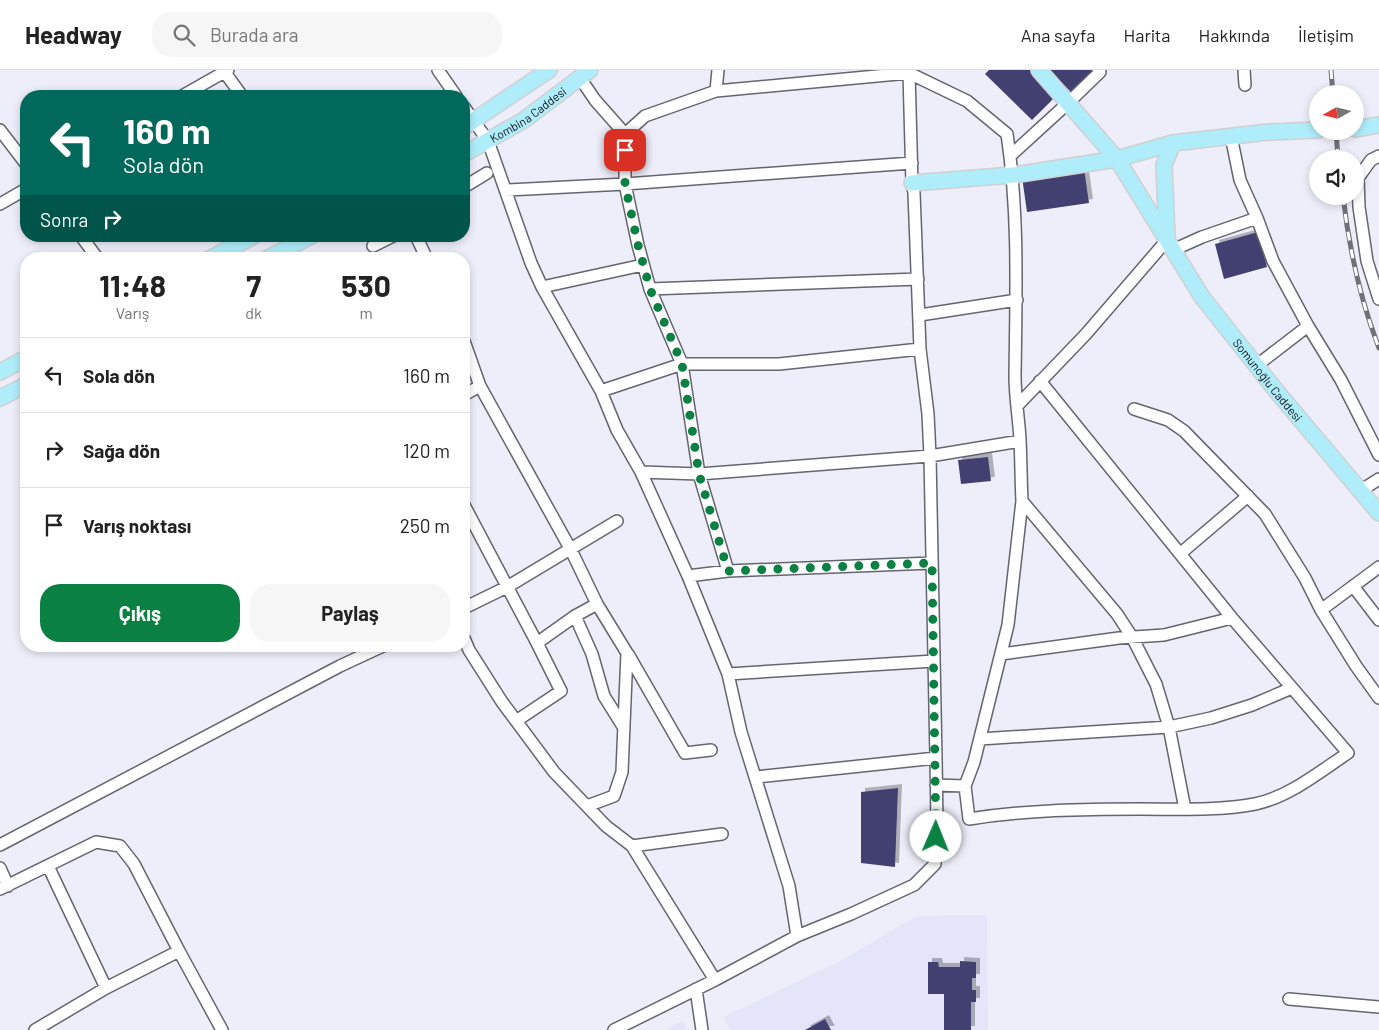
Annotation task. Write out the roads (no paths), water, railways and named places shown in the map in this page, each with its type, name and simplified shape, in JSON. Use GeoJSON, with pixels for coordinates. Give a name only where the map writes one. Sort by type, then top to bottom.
{"type":"FeatureCollection","features":[{"type":"Feature","properties":{"kind":"main road","name":"Kombina Caddesi"},"geometry":{"type":"LineString","coordinates":[[470,123],[549,70]]}},
{"type":"Feature","properties":{"kind":"main road","name":"Somunoğlu Caddesi"},"geometry":{"type":"LineString","coordinates":[[1039,70],[1117,159],[1202,297],[1256,366],[1379,514]]}},
{"type":"Feature","properties":{"kind":"main road","name":"Kombina Caddesi"},"geometry":{"type":"LineString","coordinates":[[470,151],[524,120],[585,74]]}},
{"type":"Feature","properties":{"kind":"main road"},"geometry":{"type":"LineString","coordinates":[[1364,128],[1379,125]]}},
{"type":"Feature","properties":{"kind":"main road"},"geometry":{"type":"LineString","coordinates":[[912,183],[1013,175],[1117,159],[1173,143],[1268,132],[1309,130]]}},
{"type":"Feature","properties":{"kind":"main road"},"geometry":{"type":"LineString","coordinates":[[1170,245],[1164,164],[1173,143]]}},
{"type":"Feature","properties":{"kind":"main road"},"geometry":{"type":"LineString","coordinates":[[223,252],[242,242]]}},
{"type":"Feature","properties":{"kind":"main road"},"geometry":{"type":"LineString","coordinates":[[280,252],[299,242]]}},
{"type":"Feature","properties":{"kind":"main road"},"geometry":{"type":"LineString","coordinates":[[0,372],[20,361]]}},
{"type":"Feature","properties":{"kind":"main road"},"geometry":{"type":"LineString","coordinates":[[0,398],[20,388]]}},
{"type":"Feature","properties":{"kind":"street"},"geometry":{"type":"LineString","coordinates":[[438,70],[452,90]]}},
{"type":"Feature","properties":{"kind":"street"},"geometry":{"type":"LineString","coordinates":[[716,91],[718,70]]}},
{"type":"Feature","properties":{"kind":"street"},"geometry":{"type":"LineString","coordinates":[[1010,156],[1068,104],[1100,72],[1098,70]]}},
{"type":"Feature","properties":{"kind":"street"},"geometry":{"type":"LineString","coordinates":[[1244,70],[1245,85]]}},
{"type":"Feature","properties":{"kind":"street"},"geometry":{"type":"LineString","coordinates":[[192,90],[225,71],[238,90]]}},
{"type":"Feature","properties":{"kind":"street"},"geometry":{"type":"LineString","coordinates":[[614,1030],[696,990],[797,936],[914,885],[935,864],[936,758],[930,456],[928,414],[920,349],[908,71]]}},
{"type":"Feature","properties":{"kind":"street"},"geometry":{"type":"LineString","coordinates":[[625,134],[645,116],[716,91],[908,71],[967,101],[1007,134],[1013,175],[1017,300],[1015,378],[1022,501],[1008,625],[974,762],[965,786],[969,819],[1009,813],[1083,809],[1222,808],[1255,804],[1285,793],[1348,753],[1232,618],[1040,381]]}},
{"type":"Feature","properties":{"kind":"street"},"geometry":{"type":"LineString","coordinates":[[585,74],[595,100],[625,134],[625,184],[643,265],[650,289],[682,364],[699,474],[728,571]]}},
{"type":"Feature","properties":{"kind":"street"},"geometry":{"type":"LineString","coordinates":[[470,125],[488,142],[531,263],[542,287],[601,391],[617,430],[641,472],[688,576],[728,674],[741,732],[789,886],[797,936]]}},
{"type":"Feature","properties":{"kind":"street"},"geometry":{"type":"LineString","coordinates":[[0,130],[20,156]]}},
{"type":"Feature","properties":{"kind":"street"},"geometry":{"type":"LineString","coordinates":[[1231,136],[1240,180],[1273,261],[1308,326],[1342,380],[1379,454]]}},
{"type":"Feature","properties":{"kind":"street"},"geometry":{"type":"LineString","coordinates":[[1379,156],[1371,160],[1358,178],[1358,188],[1367,261],[1379,299]]}},
{"type":"Feature","properties":{"kind":"street"},"geometry":{"type":"LineString","coordinates":[[506,190],[625,184],[912,163]]}},
{"type":"Feature","properties":{"kind":"street"},"geometry":{"type":"LineString","coordinates":[[470,183],[487,173]]}},
{"type":"Feature","properties":{"kind":"street"},"geometry":{"type":"LineString","coordinates":[[0,204],[20,192]]}},
{"type":"Feature","properties":{"kind":"street"},"geometry":{"type":"LineString","coordinates":[[1017,406],[1170,245],[1202,237],[1257,218]]}},
{"type":"Feature","properties":{"kind":"street"},"geometry":{"type":"LineString","coordinates":[[374,246],[382,242]]}},
{"type":"Feature","properties":{"kind":"street"},"geometry":{"type":"LineString","coordinates":[[542,287],[643,265]]}},
{"type":"Feature","properties":{"kind":"street"},"geometry":{"type":"LineString","coordinates":[[650,289],[918,279]]}},
{"type":"Feature","properties":{"kind":"street"},"geometry":{"type":"LineString","coordinates":[[920,315],[1017,300]]}},
{"type":"Feature","properties":{"kind":"street"},"geometry":{"type":"LineString","coordinates":[[1256,366],[1308,326]]}},
{"type":"Feature","properties":{"kind":"street"},"geometry":{"type":"LineString","coordinates":[[601,391],[682,364],[779,364],[920,349]]}},
{"type":"Feature","properties":{"kind":"street"},"geometry":{"type":"LineString","coordinates":[[470,358],[480,386],[571,550],[596,604],[685,753],[711,750]]}},
{"type":"Feature","properties":{"kind":"street"},"geometry":{"type":"LineString","coordinates":[[470,391],[480,386]]}},
{"type":"Feature","properties":{"kind":"street"},"geometry":{"type":"LineString","coordinates":[[1134,409],[1168,420],[1184,431],[1265,514],[1305,578],[1321,610],[1356,666],[1379,698]]}},
{"type":"Feature","properties":{"kind":"street"},"geometry":{"type":"LineString","coordinates":[[641,472],[699,474],[930,456],[1020,441]]}},
{"type":"Feature","properties":{"kind":"street"},"geometry":{"type":"LineString","coordinates":[[1360,491],[1379,479]]}},
{"type":"Feature","properties":{"kind":"street"},"geometry":{"type":"LineString","coordinates":[[1181,553],[1248,496]]}},
{"type":"Feature","properties":{"kind":"street"},"geometry":{"type":"LineString","coordinates":[[1022,501],[1117,614],[1132,637],[1156,684],[1169,727],[1186,808]]}},
{"type":"Feature","properties":{"kind":"street"},"geometry":{"type":"LineString","coordinates":[[470,516],[561,691],[516,721]]}},
{"type":"Feature","properties":{"kind":"street"},"geometry":{"type":"LineString","coordinates":[[470,605],[508,587],[617,522]]}},
{"type":"Feature","properties":{"kind":"street"},"geometry":{"type":"LineString","coordinates":[[688,576],[728,571],[932,563]]}},
{"type":"Feature","properties":{"kind":"street"},"geometry":{"type":"LineString","coordinates":[[1321,610],[1379,567]]}},
{"type":"Feature","properties":{"kind":"street"},"geometry":{"type":"LineString","coordinates":[[1353,586],[1379,620]]}},
{"type":"Feature","properties":{"kind":"street"},"geometry":{"type":"LineString","coordinates":[[537,643],[575,616],[596,604]]}},
{"type":"Feature","properties":{"kind":"street"},"geometry":{"type":"LineString","coordinates":[[575,616],[592,654],[604,696],[624,728]]}},
{"type":"Feature","properties":{"kind":"street"},"geometry":{"type":"LineString","coordinates":[[1001,654],[1132,637],[1164,635],[1232,618]]}},
{"type":"Feature","properties":{"kind":"street"},"geometry":{"type":"LineString","coordinates":[[0,844],[370,652]]}},
{"type":"Feature","properties":{"kind":"street"},"geometry":{"type":"LineString","coordinates":[[470,652],[516,721],[554,772],[606,826],[632,846],[715,980]]}},
{"type":"Feature","properties":{"kind":"street"},"geometry":{"type":"LineString","coordinates":[[587,806],[614,796],[622,772],[627,653]]}},
{"type":"Feature","properties":{"kind":"street"},"geometry":{"type":"LineString","coordinates":[[728,674],[934,661]]}},
{"type":"Feature","properties":{"kind":"street"},"geometry":{"type":"LineString","coordinates":[[980,739],[1169,727],[1211,718],[1252,705],[1292,688]]}},
{"type":"Feature","properties":{"kind":"street"},"geometry":{"type":"LineString","coordinates":[[756,776],[936,758]]}},
{"type":"Feature","properties":{"kind":"street"},"geometry":{"type":"LineString","coordinates":[[936,785],[965,786]]}},
{"type":"Feature","properties":{"kind":"street"},"geometry":{"type":"LineString","coordinates":[[632,846],[722,834]]}},
{"type":"Feature","properties":{"kind":"street"},"geometry":{"type":"LineString","coordinates":[[0,868],[4,887],[96,842],[120,846],[134,864],[222,1030]]}},
{"type":"Feature","properties":{"kind":"street"},"geometry":{"type":"LineString","coordinates":[[48,866],[106,988]]}},
{"type":"Feature","properties":{"kind":"street"},"geometry":{"type":"LineString","coordinates":[[35,1030],[106,988],[179,952]]}},
{"type":"Feature","properties":{"kind":"street"},"geometry":{"type":"LineString","coordinates":[[696,990],[702,1030]]}},
{"type":"Feature","properties":{"kind":"street"},"geometry":{"type":"LineString","coordinates":[[1289,999],[1379,1007]]}},
{"type":"Feature","properties":{"kind":"railway"},"geometry":{"type":"LineString","coordinates":[[1331,70],[1332,85]]}},
{"type":"Feature","properties":{"kind":"railway"},"geometry":{"type":"LineString","coordinates":[[1337,140],[1337,150]]}},
{"type":"Feature","properties":{"kind":"railway"},"geometry":{"type":"LineString","coordinates":[[1344,205],[1356,273],[1366,311],[1379,348]]}}]}
